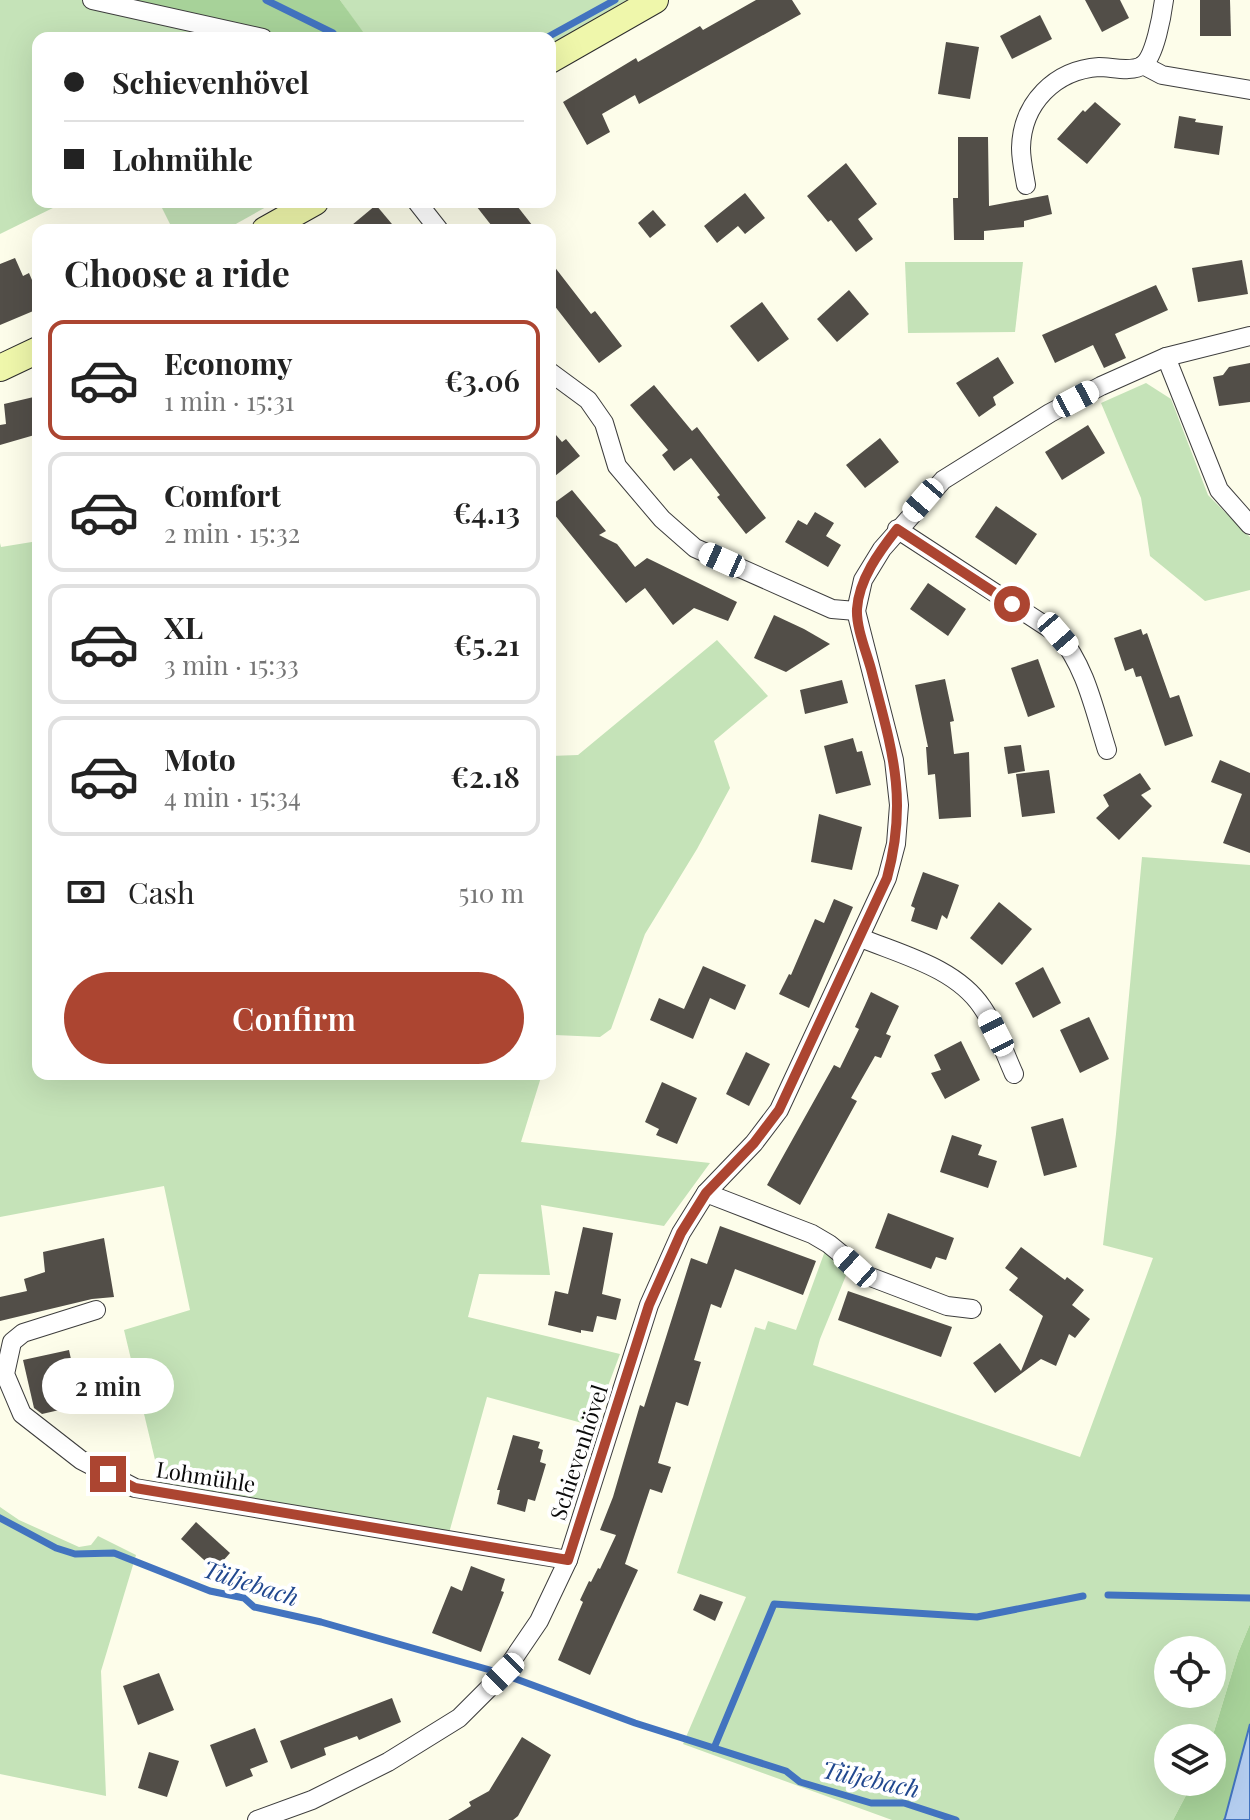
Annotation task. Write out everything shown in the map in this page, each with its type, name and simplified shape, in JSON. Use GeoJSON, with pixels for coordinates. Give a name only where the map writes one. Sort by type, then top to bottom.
{"type":"FeatureCollection","features":[{"type":"Feature","properties":{"kind":"street"},"geometry":{"type":"LineString","coordinates":[[92,0],[236,32]]}},
{"type":"Feature","properties":{"kind":"street"},"geometry":{"type":"LineString","coordinates":[[556,57],[655,0]]}},
{"type":"Feature","properties":{"kind":"street"},"geometry":{"type":"LineString","coordinates":[[1026,185],[1021,148],[1026,121],[1040,93],[1062,76],[1081,69],[1143,65],[1156,36],[1164,0]]}},
{"type":"Feature","properties":{"kind":"street"},"geometry":{"type":"LineString","coordinates":[[1143,65],[1162,75],[1250,90]]}},
{"type":"Feature","properties":{"kind":"street"},"geometry":{"type":"LineString","coordinates":[[276,224],[304,208]]}},
{"type":"Feature","properties":{"kind":"street"},"geometry":{"type":"LineString","coordinates":[[422,208],[434,224]]}},
{"type":"Feature","properties":{"kind":"street"},"geometry":{"type":"LineString","coordinates":[[556,376],[588,400],[604,423],[617,466],[662,519],[695,548],[832,609],[856,611],[863,580],[882,549],[943,480],[1063,406],[1166,357],[1250,336]]}},
{"type":"Feature","properties":{"kind":"street"},"geometry":{"type":"LineString","coordinates":[[0,368],[32,353]]}},
{"type":"Feature","properties":{"kind":"street"},"geometry":{"type":"LineString","coordinates":[[1166,357],[1219,490],[1250,525]]}},
{"type":"Feature","properties":{"kind":"street"},"geometry":{"type":"LineString","coordinates":[[897,529],[1058,634],[1081,667],[1107,750]]}},
{"type":"Feature","properties":{"kind":"street","name":"Schievenhövel"},"geometry":{"type":"LineString","coordinates":[[257,1820],[312,1800],[388,1762],[459,1718],[503,1674],[539,1621],[568,1560],[649,1305],[681,1233],[706,1193],[754,1143],[779,1110],[887,878],[896,844],[899,805],[894,760],[856,611]]}},
{"type":"Feature","properties":{"kind":"street"},"geometry":{"type":"LineString","coordinates":[[861,938],[934,968],[963,985],[982,1007],[1014,1074]]}},
{"type":"Feature","properties":{"kind":"street"},"geometry":{"type":"LineString","coordinates":[[706,1193],[812,1234],[868,1276],[947,1306],[972,1309]]}},
{"type":"Feature","properties":{"kind":"street","name":"Lohmühle"},"geometry":{"type":"LineString","coordinates":[[96,1310],[23,1333],[12,1342],[5,1374],[22,1414],[95,1467],[135,1488],[568,1560]]}},
{"type":"Feature","properties":{"kind":"green space"},"geometry":{"type":"Polygon","coordinates":[[[0,0],[119,0],[270,32],[32,32],[32,208],[53,208],[0,234],[0,0]]]}},
{"type":"Feature","properties":{"kind":"green space"},"geometry":{"type":"Polygon","coordinates":[[[119,0],[340,0],[363,32],[271,32],[119,0]]]}},
{"type":"Feature","properties":{"kind":"green space"},"geometry":{"type":"Polygon","coordinates":[[[340,0],[641,0],[556,50],[556,32],[362,32],[340,0]]]}},
{"type":"Feature","properties":{"kind":"green space"},"geometry":{"type":"Polygon","coordinates":[[[162,208],[264,208],[236,224],[170,224],[162,208]]]}},
{"type":"Feature","properties":{"kind":"green space"},"geometry":{"type":"Polygon","coordinates":[[[905,262],[1023,262],[1015,332],[908,333],[905,262]]]}},
{"type":"Feature","properties":{"kind":"green space"},"geometry":{"type":"Polygon","coordinates":[[[1146,383],[1171,399],[1208,495],[1250,537],[1250,590],[1205,601],[1150,556],[1141,498],[1101,403],[1146,383]]]}},
{"type":"Feature","properties":{"kind":"green space"},"geometry":{"type":"Polygon","coordinates":[[[32,542],[32,1080],[540,1080],[521,1142],[710,1163],[664,1226],[541,1205],[550,1275],[479,1274],[468,1317],[620,1354],[593,1426],[487,1397],[449,1533],[161,1485],[124,1330],[190,1310],[164,1186],[0,1217],[0,543],[1,547],[32,542]]]}},
{"type":"Feature","properties":{"kind":"green space"},"geometry":{"type":"Polygon","coordinates":[[[717,640],[768,696],[714,741],[730,788],[645,934],[611,1029],[600,1037],[556,1035],[556,756],[578,755],[717,640]]]}},
{"type":"Feature","properties":{"kind":"green space"},"geometry":{"type":"Polygon","coordinates":[[[1142,857],[1250,865],[1250,1624],[1226,1692],[1226,1636],[1154,1636],[1154,1708],[1221,1708],[1216,1724],[1154,1724],[1154,1796],[1186,1796],[1173,1820],[892,1820],[683,1744],[746,1597],[677,1573],[755,1327],[765,1330],[768,1321],[796,1330],[825,1251],[847,1273],[820,1339],[813,1365],[1080,1457],[1153,1258],[1103,1245],[1142,857]]]}},
{"type":"Feature","properties":{"kind":"green space"},"geometry":{"type":"Polygon","coordinates":[[[0,1507],[19,1520],[79,1547],[91,1545],[98,1536],[136,1555],[101,1671],[106,1796],[0,1774],[0,1507]]]}},
{"type":"Feature","properties":{"kind":"green space"},"geometry":{"type":"Polygon","coordinates":[[[1250,1624],[1250,1724],[1224,1820],[1173,1820],[1186,1796],[1226,1796],[1226,1724],[1216,1724],[1221,1708],[1226,1708],[1226,1692],[1250,1624]]]}},
{"type":"Feature","properties":{"kind":"water"},"geometry":{"type":"Polygon","coordinates":[[[1250,1724],[1250,1820],[1224,1820],[1225,1818],[1250,1724]]]}},
{"type":"Feature","properties":{"kind":"building"},"geometry":{"type":"Polygon","coordinates":[[[756,0],[792,0],[801,14],[639,104],[635,95],[602,114],[610,132],[587,145],[563,102],[636,58],[638,62],[700,26],[703,30],[756,0]]]}},
{"type":"Feature","properties":{"kind":"building"},"geometry":{"type":"Polygon","coordinates":[[[1085,0],[1120,0],[1129,18],[1102,32],[1085,0]]]}},
{"type":"Feature","properties":{"kind":"building"},"geometry":{"type":"Polygon","coordinates":[[[1200,0],[1230,0],[1231,36],[1200,36],[1200,0]]]}},
{"type":"Feature","properties":{"kind":"building"},"geometry":{"type":"Polygon","coordinates":[[[1040,15],[1052,39],[1012,59],[1000,36],[1040,15]]]}},
{"type":"Feature","properties":{"kind":"building"},"geometry":{"type":"Polygon","coordinates":[[[946,42],[979,47],[970,99],[938,94],[946,42]]]}},
{"type":"Feature","properties":{"kind":"building"},"geometry":{"type":"Polygon","coordinates":[[[1095,102],[1121,124],[1087,164],[1057,139],[1083,110],[1085,112],[1095,102]]]}},
{"type":"Feature","properties":{"kind":"building"},"geometry":{"type":"Polygon","coordinates":[[[1179,116],[1223,126],[1219,155],[1174,148],[1179,116]]]}},
{"type":"Feature","properties":{"kind":"building"},"geometry":{"type":"Polygon","coordinates":[[[958,137],[988,137],[989,206],[1048,195],[1052,214],[1024,221],[1024,227],[984,231],[984,240],[954,240],[953,198],[958,198],[958,137]]]}},
{"type":"Feature","properties":{"kind":"building"},"geometry":{"type":"Polygon","coordinates":[[[846,163],[877,204],[858,219],[873,239],[856,252],[807,196],[846,163]]]}},
{"type":"Feature","properties":{"kind":"building"},"geometry":{"type":"Polygon","coordinates":[[[745,193],[765,218],[745,234],[738,226],[717,243],[704,226],[745,193]]]}},
{"type":"Feature","properties":{"kind":"building"},"geometry":{"type":"Polygon","coordinates":[[[372,208],[379,208],[392,224],[353,224],[372,208]]]}},
{"type":"Feature","properties":{"kind":"building"},"geometry":{"type":"Polygon","coordinates":[[[478,208],[519,208],[531,224],[490,224],[478,208]]]}},
{"type":"Feature","properties":{"kind":"building"},"geometry":{"type":"Polygon","coordinates":[[[653,210],[666,225],[650,238],[638,223],[653,210]]]}},
{"type":"Feature","properties":{"kind":"building"},"geometry":{"type":"Polygon","coordinates":[[[15,258],[23,276],[29,273],[32,280],[32,312],[0,325],[0,264],[15,258]]]}},
{"type":"Feature","properties":{"kind":"building"},"geometry":{"type":"Polygon","coordinates":[[[1242,260],[1248,294],[1198,302],[1192,268],[1242,260]]]}},
{"type":"Feature","properties":{"kind":"building"},"geometry":{"type":"Polygon","coordinates":[[[556,269],[591,314],[595,311],[622,346],[599,363],[556,308],[556,269]]]}},
{"type":"Feature","properties":{"kind":"building"},"geometry":{"type":"Polygon","coordinates":[[[1156,285],[1168,310],[1115,334],[1126,358],[1104,368],[1093,345],[1055,363],[1042,335],[1156,285]]]}},
{"type":"Feature","properties":{"kind":"building"},"geometry":{"type":"Polygon","coordinates":[[[849,290],[869,314],[837,342],[817,319],[849,290]]]}},
{"type":"Feature","properties":{"kind":"building"},"geometry":{"type":"Polygon","coordinates":[[[762,302],[789,339],[758,362],[730,326],[762,302]]]}},
{"type":"Feature","properties":{"kind":"building"},"geometry":{"type":"Polygon","coordinates":[[[998,357],[1014,383],[993,397],[996,405],[979,417],[956,383],[998,357]]]}},
{"type":"Feature","properties":{"kind":"building"},"geometry":{"type":"Polygon","coordinates":[[[1250,363],[1250,402],[1219,406],[1213,377],[1223,375],[1229,367],[1250,363]]]}},
{"type":"Feature","properties":{"kind":"building"},"geometry":{"type":"Polygon","coordinates":[[[654,385],[692,431],[697,427],[766,518],[746,534],[691,458],[674,471],[662,455],[668,450],[630,405],[654,385]]]}},
{"type":"Feature","properties":{"kind":"building"},"geometry":{"type":"Polygon","coordinates":[[[32,397],[32,436],[0,445],[0,425],[6,424],[4,404],[32,397]]]}},
{"type":"Feature","properties":{"kind":"building"},"geometry":{"type":"Polygon","coordinates":[[[1088,425],[1105,453],[1062,480],[1045,452],[1088,425]]]}},
{"type":"Feature","properties":{"kind":"building"},"geometry":{"type":"Polygon","coordinates":[[[556,435],[562,442],[566,439],[580,456],[556,475],[556,435]]]}},
{"type":"Feature","properties":{"kind":"building"},"geometry":{"type":"Polygon","coordinates":[[[880,438],[899,462],[865,488],[846,465],[880,438]]]}},
{"type":"Feature","properties":{"kind":"building"},"geometry":{"type":"Polygon","coordinates":[[[572,490],[606,531],[599,535],[617,544],[635,567],[647,558],[737,602],[728,621],[694,608],[673,625],[645,588],[626,603],[556,516],[556,502],[572,490]]]}},
{"type":"Feature","properties":{"kind":"building"},"geometry":{"type":"Polygon","coordinates":[[[996,506],[1037,534],[1016,565],[975,537],[996,506]]]}},
{"type":"Feature","properties":{"kind":"building"},"geometry":{"type":"Polygon","coordinates":[[[815,512],[834,523],[826,536],[841,545],[828,567],[785,542],[798,520],[807,525],[815,512]]]}},
{"type":"Feature","properties":{"kind":"building"},"geometry":{"type":"Polygon","coordinates":[[[928,583],[966,609],[948,636],[910,609],[928,583]]]}},
{"type":"Feature","properties":{"kind":"building"},"geometry":{"type":"Polygon","coordinates":[[[774,615],[830,644],[786,672],[754,658],[774,615]]]}},
{"type":"Feature","properties":{"kind":"building"},"geometry":{"type":"Polygon","coordinates":[[[1141,629],[1143,635],[1147,633],[1170,698],[1179,695],[1193,736],[1165,746],[1141,676],[1136,677],[1133,668],[1125,671],[1114,638],[1141,629]]]}},
{"type":"Feature","properties":{"kind":"building"},"geometry":{"type":"Polygon","coordinates":[[[1038,659],[1055,707],[1028,717],[1011,668],[1038,659]]]}},
{"type":"Feature","properties":{"kind":"building"},"geometry":{"type":"Polygon","coordinates":[[[945,679],[954,721],[950,722],[954,754],[969,752],[971,817],[939,819],[935,774],[928,775],[928,747],[915,685],[945,679]]]}},
{"type":"Feature","properties":{"kind":"building"},"geometry":{"type":"Polygon","coordinates":[[[842,680],[848,703],[805,714],[800,690],[842,680]]]}},
{"type":"Feature","properties":{"kind":"building"},"geometry":{"type":"Polygon","coordinates":[[[853,738],[857,752],[862,751],[871,785],[836,794],[824,746],[853,738]]]}},
{"type":"Feature","properties":{"kind":"building"},"geometry":{"type":"Polygon","coordinates":[[[1021,745],[1025,771],[1008,774],[1004,747],[1021,745]]]}},
{"type":"Feature","properties":{"kind":"building"},"geometry":{"type":"Polygon","coordinates":[[[1220,760],[1250,773],[1250,853],[1223,843],[1242,794],[1211,782],[1220,760]]]}},
{"type":"Feature","properties":{"kind":"building"},"geometry":{"type":"Polygon","coordinates":[[[1049,770],[1055,813],[1022,817],[1016,774],[1049,770]]]}},
{"type":"Feature","properties":{"kind":"building"},"geometry":{"type":"Polygon","coordinates":[[[1140,773],[1151,789],[1141,795],[1152,806],[1119,840],[1096,818],[1109,806],[1103,795],[1140,773]]]}},
{"type":"Feature","properties":{"kind":"building"},"geometry":{"type":"Polygon","coordinates":[[[819,814],[862,827],[852,870],[811,862],[819,814]]]}},
{"type":"Feature","properties":{"kind":"building"},"geometry":{"type":"Polygon","coordinates":[[[923,872],[959,885],[947,919],[942,915],[937,930],[911,921],[915,908],[911,906],[923,872]]]}},
{"type":"Feature","properties":{"kind":"building"},"geometry":{"type":"Polygon","coordinates":[[[834,899],[853,907],[809,1008],[779,994],[791,975],[815,919],[824,923],[834,899]]]}},
{"type":"Feature","properties":{"kind":"building"},"geometry":{"type":"Polygon","coordinates":[[[999,902],[1032,929],[1002,965],[970,938],[999,902]]]}},
{"type":"Feature","properties":{"kind":"building"},"geometry":{"type":"Polygon","coordinates":[[[703,966],[746,985],[735,1010],[710,998],[693,1039],[650,1020],[659,998],[684,1009],[703,966]]]}},
{"type":"Feature","properties":{"kind":"building"},"geometry":{"type":"Polygon","coordinates":[[[1043,967],[1061,1003],[1033,1018],[1015,983],[1043,967]]]}},
{"type":"Feature","properties":{"kind":"building"},"geometry":{"type":"Polygon","coordinates":[[[871,992],[899,1006],[886,1034],[891,1036],[881,1058],[875,1056],[851,1098],[857,1101],[800,1205],[767,1185],[834,1065],[840,1068],[859,1029],[855,1027],[871,992]]]}},
{"type":"Feature","properties":{"kind":"building"},"geometry":{"type":"Polygon","coordinates":[[[1089,1017],[1109,1059],[1080,1073],[1060,1030],[1089,1017]]]}},
{"type":"Feature","properties":{"kind":"building"},"geometry":{"type":"Polygon","coordinates":[[[961,1041],[980,1080],[945,1099],[931,1073],[941,1070],[934,1055],[961,1041]]]}},
{"type":"Feature","properties":{"kind":"building"},"geometry":{"type":"Polygon","coordinates":[[[746,1052],[770,1064],[749,1106],[726,1094],[746,1052]]]}},
{"type":"Feature","properties":{"kind":"building"},"geometry":{"type":"Polygon","coordinates":[[[662,1082],[697,1098],[677,1144],[656,1135],[659,1129],[645,1122],[662,1082]]]}},
{"type":"Feature","properties":{"kind":"building"},"geometry":{"type":"Polygon","coordinates":[[[1063,1118],[1077,1167],[1044,1176],[1031,1127],[1063,1118]]]}},
{"type":"Feature","properties":{"kind":"building"},"geometry":{"type":"Polygon","coordinates":[[[952,1135],[982,1145],[978,1155],[997,1161],[988,1188],[940,1172],[952,1135]]]}},
{"type":"Feature","properties":{"kind":"building"},"geometry":{"type":"Polygon","coordinates":[[[888,1213],[954,1238],[946,1260],[936,1257],[931,1269],[875,1248],[888,1213]]]}},
{"type":"Feature","properties":{"kind":"building"},"geometry":{"type":"Polygon","coordinates":[[[720,1226],[816,1261],[803,1295],[735,1269],[721,1308],[711,1304],[694,1360],[701,1362],[688,1406],[676,1402],[658,1463],[671,1467],[662,1493],[650,1489],[625,1564],[638,1570],[590,1675],[558,1660],[583,1602],[580,1600],[589,1581],[600,1569],[616,1535],[600,1530],[640,1405],[644,1407],[691,1258],[707,1264],[720,1226]]]}},
{"type":"Feature","properties":{"kind":"building"},"geometry":{"type":"Polygon","coordinates":[[[583,1227],[613,1233],[602,1294],[621,1299],[616,1320],[597,1316],[593,1332],[581,1330],[581,1333],[548,1325],[555,1291],[568,1294],[583,1227]]]}},
{"type":"Feature","properties":{"kind":"building"},"geometry":{"type":"Polygon","coordinates":[[[104,1238],[114,1297],[92,1299],[0,1321],[0,1297],[27,1291],[24,1279],[45,1272],[43,1252],[104,1238]]]}},
{"type":"Feature","properties":{"kind":"building"},"geometry":{"type":"Polygon","coordinates":[[[1021,1247],[1065,1280],[1067,1277],[1084,1290],[1072,1305],[1090,1319],[1075,1338],[1069,1334],[1056,1366],[1041,1359],[995,1393],[973,1363],[1000,1343],[1021,1371],[1043,1316],[1009,1290],[1018,1278],[1005,1268],[1021,1247]]]}},
{"type":"Feature","properties":{"kind":"building"},"geometry":{"type":"Polygon","coordinates":[[[848,1291],[952,1327],[941,1357],[838,1320],[848,1291]]]}},
{"type":"Feature","properties":{"kind":"building"},"geometry":{"type":"Polygon","coordinates":[[[69,1350],[81,1405],[42,1414],[34,1408],[23,1360],[69,1350]]]}},
{"type":"Feature","properties":{"kind":"building"},"geometry":{"type":"Polygon","coordinates":[[[513,1435],[540,1442],[538,1448],[543,1450],[540,1462],[546,1464],[535,1501],[528,1499],[525,1512],[497,1504],[500,1490],[497,1490],[513,1435]]]}},
{"type":"Feature","properties":{"kind":"building"},"geometry":{"type":"Polygon","coordinates":[[[196,1522],[230,1553],[215,1570],[181,1539],[196,1522]]]}},
{"type":"Feature","properties":{"kind":"building"},"geometry":{"type":"Polygon","coordinates":[[[471,1566],[505,1579],[501,1591],[504,1592],[481,1652],[432,1633],[451,1586],[462,1591],[471,1566]]]}},
{"type":"Feature","properties":{"kind":"building"},"geometry":{"type":"Polygon","coordinates":[[[700,1594],[723,1602],[715,1621],[693,1610],[700,1594]]]}},
{"type":"Feature","properties":{"kind":"building"},"geometry":{"type":"Polygon","coordinates":[[[159,1673],[174,1710],[138,1725],[123,1686],[159,1673]]]}},
{"type":"Feature","properties":{"kind":"building"},"geometry":{"type":"Polygon","coordinates":[[[392,1698],[401,1722],[359,1740],[357,1736],[324,1748],[326,1755],[291,1769],[280,1741],[392,1698]]]}},
{"type":"Feature","properties":{"kind":"building"},"geometry":{"type":"Polygon","coordinates":[[[255,1728],[268,1762],[250,1769],[253,1776],[226,1787],[210,1745],[255,1728]]]}},
{"type":"Feature","properties":{"kind":"building"},"geometry":{"type":"Polygon","coordinates":[[[522,1737],[551,1755],[518,1816],[513,1820],[448,1820],[471,1806],[469,1802],[489,1791],[522,1737]]]}},
{"type":"Feature","properties":{"kind":"building"},"geometry":{"type":"Polygon","coordinates":[[[149,1752],[179,1761],[167,1797],[138,1788],[149,1752]]]}},
{"type":"Feature","properties":{"kind":"waterway"},"geometry":{"type":"LineString","coordinates":[[266,0],[331,32]]}},
{"type":"Feature","properties":{"kind":"waterway"},"geometry":{"type":"LineString","coordinates":[[556,32],[615,0]]}},
{"type":"Feature","properties":{"kind":"waterway","name":"Tüljebach"},"geometry":{"type":"LineString","coordinates":[[0,1518],[56,1548],[75,1554],[114,1553],[210,1591],[244,1598],[254,1607],[321,1622],[497,1672]]}},
{"type":"Feature","properties":{"kind":"waterway"},"geometry":{"type":"LineString","coordinates":[[1108,1595],[1250,1598]]}},
{"type":"Feature","properties":{"kind":"waterway"},"geometry":{"type":"LineString","coordinates":[[714,1748],[774,1604],[977,1617],[1083,1596]]}},
{"type":"Feature","properties":{"kind":"waterway","name":"Tüljebach"},"geometry":{"type":"LineString","coordinates":[[508,1676],[635,1723],[786,1771],[800,1782],[871,1803],[904,1803],[956,1820]]}},
{"type":"Feature","properties":{"kind":"route"},"geometry":{"type":"LineString","coordinates":[[108,1474],[135,1488],[568,1560],[649,1305],[681,1233],[706,1193],[754,1143],[779,1110],[887,878],[896,844],[899,805],[894,760],[856,611],[863,580],[897,529],[1012,604]]}}]}
